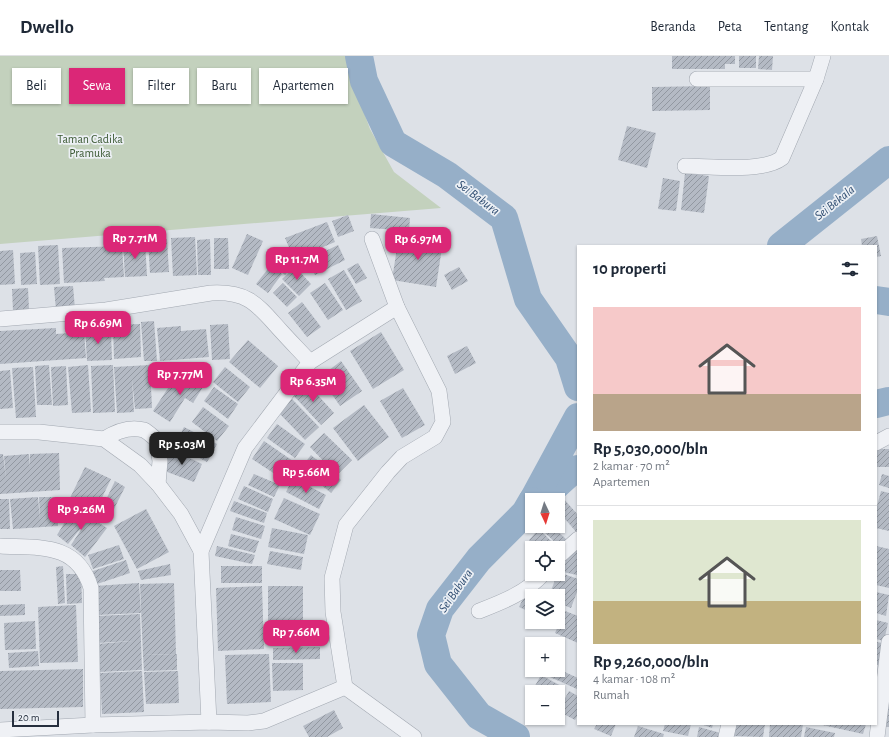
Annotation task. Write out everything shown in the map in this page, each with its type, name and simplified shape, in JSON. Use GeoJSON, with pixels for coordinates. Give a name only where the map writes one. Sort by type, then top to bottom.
{"type":"FeatureCollection","features":[{"type":"Feature","properties":{"kind":"street"},"geometry":{"type":"LineString","coordinates":[[685,166],[762,167],[775,163],[782,158],[816,79],[823,56]]}},
{"type":"Feature","properties":{"kind":"street"},"geometry":{"type":"LineString","coordinates":[[697,79],[816,79]]}},
{"type":"Feature","properties":{"kind":"street"},"geometry":{"type":"LineString","coordinates":[[372,239],[397,307],[439,392],[443,422],[435,437],[418,445],[402,457],[388,472],[346,525],[332,578],[333,612],[345,687],[414,737]]}},
{"type":"Feature","properties":{"kind":"street"},"geometry":{"type":"LineString","coordinates":[[0,319],[106,310],[224,292],[246,298],[259,306],[310,362]]}},
{"type":"Feature","properties":{"kind":"street"},"geometry":{"type":"LineString","coordinates":[[201,551],[245,448],[310,362],[397,307]]}},
{"type":"Feature","properties":{"kind":"street"},"geometry":{"type":"LineString","coordinates":[[104,439],[115,432],[133,429],[145,430],[157,440],[160,461],[158,484]]}},
{"type":"Feature","properties":{"kind":"street"},"geometry":{"type":"LineString","coordinates":[[0,432],[39,432],[104,439],[140,465],[158,484],[182,514],[201,551],[209,722]]}},
{"type":"Feature","properties":{"kind":"street"},"geometry":{"type":"LineString","coordinates":[[877,442],[889,436]]}},
{"type":"Feature","properties":{"kind":"street"},"geometry":{"type":"LineString","coordinates":[[565,551],[577,540]]}},
{"type":"Feature","properties":{"kind":"street"},"geometry":{"type":"LineString","coordinates":[[0,546],[55,550],[78,562],[88,577],[91,588],[93,725]]}},
{"type":"Feature","properties":{"kind":"street"},"geometry":{"type":"LineString","coordinates":[[479,611],[510,598],[536,581]]}},
{"type":"Feature","properties":{"kind":"street"},"geometry":{"type":"LineString","coordinates":[[882,733],[889,642]]}},
{"type":"Feature","properties":{"kind":"street"},"geometry":{"type":"LineString","coordinates":[[0,730],[93,725],[209,722],[248,723],[264,721],[345,687]]}},
{"type":"Feature","properties":{"kind":"street"},"geometry":{"type":"LineString","coordinates":[[726,737],[729,725]]}},
{"type":"Feature","properties":{"kind":"green space","name":"Taman Cadika Pramuka"},"geometry":{"type":"Polygon","coordinates":[[[0,56],[348,56],[354,85],[370,129],[394,172],[441,208],[0,244],[0,56]]]}},
{"type":"Feature","properties":{"kind":"building"},"geometry":{"type":"Polygon","coordinates":[[[672,56],[735,56],[735,64],[725,64],[725,69],[672,69],[672,56]]]}},
{"type":"Feature","properties":{"kind":"building"},"geometry":{"type":"Polygon","coordinates":[[[739,56],[756,56],[756,68],[739,68],[739,56]]]}},
{"type":"Feature","properties":{"kind":"building"},"geometry":{"type":"Polygon","coordinates":[[[759,56],[773,56],[772,70],[758,69],[759,56]]]}},
{"type":"Feature","properties":{"kind":"building"},"geometry":{"type":"Polygon","coordinates":[[[710,86],[710,110],[652,111],[652,87],[710,86]]]}},
{"type":"Feature","properties":{"kind":"building"},"geometry":{"type":"Polygon","coordinates":[[[627,126],[656,133],[647,168],[618,160],[627,126]]]}},
{"type":"Feature","properties":{"kind":"building"},"geometry":{"type":"Polygon","coordinates":[[[685,173],[709,176],[704,213],[681,210],[685,173]]]}},
{"type":"Feature","properties":{"kind":"building"},"geometry":{"type":"Polygon","coordinates":[[[663,178],[680,181],[676,211],[658,209],[663,178]]]}},
{"type":"Feature","properties":{"kind":"building"},"geometry":{"type":"Polygon","coordinates":[[[371,214],[410,218],[409,231],[370,228],[371,214]]]}},
{"type":"Feature","properties":{"kind":"building"},"geometry":{"type":"Polygon","coordinates":[[[348,215],[354,231],[338,237],[332,221],[348,215]]]}},
{"type":"Feature","properties":{"kind":"building"},"geometry":{"type":"Polygon","coordinates":[[[327,222],[335,242],[294,259],[285,238],[327,222]]]}},
{"type":"Feature","properties":{"kind":"building"},"geometry":{"type":"Polygon","coordinates":[[[247,234],[263,241],[248,275],[232,268],[247,234]]]}},
{"type":"Feature","properties":{"kind":"building"},"geometry":{"type":"Polygon","coordinates":[[[399,235],[443,241],[436,287],[392,280],[399,235]]]}},
{"type":"Feature","properties":{"kind":"building"},"geometry":{"type":"Polygon","coordinates":[[[877,236],[881,256],[877,257],[877,245],[862,245],[861,239],[877,236]]]}},
{"type":"Feature","properties":{"kind":"building"},"geometry":{"type":"Polygon","coordinates":[[[195,237],[197,275],[173,276],[171,238],[195,237]]]}},
{"type":"Feature","properties":{"kind":"building"},"geometry":{"type":"Polygon","coordinates":[[[214,238],[228,238],[229,269],[214,269],[214,238]]]}},
{"type":"Feature","properties":{"kind":"building"},"geometry":{"type":"Polygon","coordinates":[[[167,239],[169,272],[150,273],[148,240],[167,239]]]}},
{"type":"Feature","properties":{"kind":"building"},"geometry":{"type":"Polygon","coordinates":[[[210,239],[211,275],[198,275],[197,240],[210,239]]]}},
{"type":"Feature","properties":{"kind":"building"},"geometry":{"type":"Polygon","coordinates":[[[145,242],[147,276],[125,277],[123,243],[145,242]]]}},
{"type":"Feature","properties":{"kind":"building"},"geometry":{"type":"Polygon","coordinates":[[[58,245],[60,284],[40,285],[38,246],[58,245]]]}},
{"type":"Feature","properties":{"kind":"building"},"geometry":{"type":"Polygon","coordinates":[[[338,245],[345,260],[315,275],[307,260],[338,245]]]}},
{"type":"Feature","properties":{"kind":"building"},"geometry":{"type":"Polygon","coordinates":[[[122,246],[124,277],[104,278],[105,281],[64,283],[62,248],[122,246]]]}},
{"type":"Feature","properties":{"kind":"building"},"geometry":{"type":"Polygon","coordinates":[[[280,248],[296,261],[285,275],[269,262],[280,248]]]}},
{"type":"Feature","properties":{"kind":"building"},"geometry":{"type":"Polygon","coordinates":[[[13,250],[15,284],[0,285],[0,251],[13,250]]]}},
{"type":"Feature","properties":{"kind":"building"},"geometry":{"type":"Polygon","coordinates":[[[35,252],[37,284],[21,285],[20,253],[35,252]]]}},
{"type":"Feature","properties":{"kind":"building"},"geometry":{"type":"Polygon","coordinates":[[[358,263],[367,278],[356,284],[347,269],[358,263]]]}},
{"type":"Feature","properties":{"kind":"building"},"geometry":{"type":"Polygon","coordinates":[[[271,265],[282,274],[268,293],[256,284],[271,265]]]}},
{"type":"Feature","properties":{"kind":"building"},"geometry":{"type":"Polygon","coordinates":[[[295,267],[311,284],[299,296],[282,279],[295,267]]]}},
{"type":"Feature","properties":{"kind":"building"},"geometry":{"type":"Polygon","coordinates":[[[459,267],[468,281],[452,290],[444,275],[459,267]]]}},
{"type":"Feature","properties":{"kind":"building"},"geometry":{"type":"Polygon","coordinates":[[[344,270],[362,301],[346,310],[328,279],[344,270]]]}},
{"type":"Feature","properties":{"kind":"building"},"geometry":{"type":"Polygon","coordinates":[[[283,283],[297,297],[287,307],[273,293],[283,283]]]}},
{"type":"Feature","properties":{"kind":"building"},"geometry":{"type":"Polygon","coordinates":[[[325,283],[343,310],[328,320],[310,293],[325,283]]]}},
{"type":"Feature","properties":{"kind":"building"},"geometry":{"type":"Polygon","coordinates":[[[73,286],[75,309],[56,310],[54,287],[73,286]]]}},
{"type":"Feature","properties":{"kind":"building"},"geometry":{"type":"Polygon","coordinates":[[[28,288],[29,310],[13,311],[12,289],[28,288]]]}},
{"type":"Feature","properties":{"kind":"building"},"geometry":{"type":"Polygon","coordinates":[[[302,302],[321,327],[307,337],[288,313],[302,302]]]}},
{"type":"Feature","properties":{"kind":"building"},"geometry":{"type":"Polygon","coordinates":[[[154,321],[157,361],[144,361],[141,322],[154,321]]]}},
{"type":"Feature","properties":{"kind":"building"},"geometry":{"type":"Polygon","coordinates":[[[140,324],[141,357],[114,359],[113,325],[140,324]]]}},
{"type":"Feature","properties":{"kind":"building"},"geometry":{"type":"Polygon","coordinates":[[[228,324],[230,359],[212,360],[210,325],[228,324]]]}},
{"type":"Feature","properties":{"kind":"building"},"geometry":{"type":"Polygon","coordinates":[[[97,326],[97,334],[111,333],[112,360],[87,361],[85,327],[97,326]]]}},
{"type":"Feature","properties":{"kind":"building"},"geometry":{"type":"Polygon","coordinates":[[[181,326],[181,331],[206,329],[209,357],[160,361],[157,328],[181,326]]]}},
{"type":"Feature","properties":{"kind":"building"},"geometry":{"type":"Polygon","coordinates":[[[56,328],[56,334],[84,332],[86,358],[0,364],[0,331],[56,328]]]}},
{"type":"Feature","properties":{"kind":"building"},"geometry":{"type":"Polygon","coordinates":[[[381,332],[404,370],[373,389],[350,351],[381,332]]]}},
{"type":"Feature","properties":{"kind":"building"},"geometry":{"type":"Polygon","coordinates":[[[248,340],[278,366],[260,388],[229,362],[248,340]]]}},
{"type":"Feature","properties":{"kind":"building"},"geometry":{"type":"Polygon","coordinates":[[[467,346],[476,363],[455,374],[447,356],[467,346]]]}},
{"type":"Feature","properties":{"kind":"building"},"geometry":{"type":"Polygon","coordinates":[[[341,361],[362,391],[340,406],[320,377],[341,361]]]}},
{"type":"Feature","properties":{"kind":"building"},"geometry":{"type":"Polygon","coordinates":[[[168,364],[169,383],[153,384],[151,365],[168,364]]]}},
{"type":"Feature","properties":{"kind":"building"},"geometry":{"type":"Polygon","coordinates":[[[49,365],[52,405],[37,405],[35,366],[49,365]]]}},
{"type":"Feature","properties":{"kind":"building"},"geometry":{"type":"Polygon","coordinates":[[[88,365],[91,412],[72,413],[68,367],[88,365]]]}},
{"type":"Feature","properties":{"kind":"building"},"geometry":{"type":"Polygon","coordinates":[[[113,365],[115,412],[93,413],[91,366],[113,365]]]}},
{"type":"Feature","properties":{"kind":"building"},"geometry":{"type":"Polygon","coordinates":[[[150,365],[152,408],[135,409],[132,378],[134,412],[117,413],[114,367],[150,365]]]}},
{"type":"Feature","properties":{"kind":"building"},"geometry":{"type":"Polygon","coordinates":[[[66,366],[68,405],[53,406],[51,367],[66,366]]]}},
{"type":"Feature","properties":{"kind":"building"},"geometry":{"type":"Polygon","coordinates":[[[33,367],[36,417],[16,418],[12,368],[33,367]]]}},
{"type":"Feature","properties":{"kind":"building"},"geometry":{"type":"Polygon","coordinates":[[[225,367],[250,387],[238,402],[213,382],[225,367]]]}},
{"type":"Feature","properties":{"kind":"building"},"geometry":{"type":"Polygon","coordinates":[[[10,370],[13,408],[0,409],[0,371],[10,370]]]}},
{"type":"Feature","properties":{"kind":"building"},"geometry":{"type":"Polygon","coordinates":[[[196,371],[208,379],[193,403],[185,398],[170,422],[153,411],[172,382],[184,389],[196,371]]]}},
{"type":"Feature","properties":{"kind":"building"},"geometry":{"type":"Polygon","coordinates":[[[306,382],[334,413],[321,425],[292,394],[306,382]]]}},
{"type":"Feature","properties":{"kind":"building"},"geometry":{"type":"Polygon","coordinates":[[[214,387],[238,404],[228,419],[204,401],[214,387]]]}},
{"type":"Feature","properties":{"kind":"building"},"geometry":{"type":"Polygon","coordinates":[[[403,388],[425,425],[402,438],[380,401],[403,388]]]}},
{"type":"Feature","properties":{"kind":"building"},"geometry":{"type":"Polygon","coordinates":[[[292,399],[319,427],[305,440],[278,412],[292,399]]]}},
{"type":"Feature","properties":{"kind":"building"},"geometry":{"type":"Polygon","coordinates":[[[364,405],[389,437],[358,461],[333,428],[364,405]]]}},
{"type":"Feature","properties":{"kind":"building"},"geometry":{"type":"Polygon","coordinates":[[[203,407],[229,426],[217,441],[192,422],[203,407]]]}},
{"type":"Feature","properties":{"kind":"building"},"geometry":{"type":"Polygon","coordinates":[[[277,424],[305,444],[295,458],[267,438],[277,424]]]}},
{"type":"Feature","properties":{"kind":"building"},"geometry":{"type":"Polygon","coordinates":[[[184,427],[217,444],[207,462],[175,445],[184,427]]]}},
{"type":"Feature","properties":{"kind":"building"},"geometry":{"type":"Polygon","coordinates":[[[324,433],[352,460],[337,475],[310,447],[324,433]]]}},
{"type":"Feature","properties":{"kind":"building"},"geometry":{"type":"Polygon","coordinates":[[[264,441],[293,461],[281,478],[252,459],[264,441]]]}},
{"type":"Feature","properties":{"kind":"building"},"geometry":{"type":"Polygon","coordinates":[[[171,449],[202,464],[194,482],[162,470],[171,449]]]}},
{"type":"Feature","properties":{"kind":"building"},"geometry":{"type":"Polygon","coordinates":[[[877,449],[889,449],[889,467],[877,467],[877,449]]]}},
{"type":"Feature","properties":{"kind":"building"},"geometry":{"type":"Polygon","coordinates":[[[59,453],[60,490],[0,494],[0,454],[3,454],[6,479],[4,456],[29,454],[30,467],[30,454],[59,453]]]}},
{"type":"Feature","properties":{"kind":"building"},"geometry":{"type":"Polygon","coordinates":[[[311,455],[341,480],[331,493],[301,468],[311,455]]]}},
{"type":"Feature","properties":{"kind":"building"},"geometry":{"type":"Polygon","coordinates":[[[85,467],[111,479],[96,510],[70,498],[85,467]]]}},
{"type":"Feature","properties":{"kind":"building"},"geometry":{"type":"Polygon","coordinates":[[[254,474],[280,485],[274,497],[248,485],[254,474]]]}},
{"type":"Feature","properties":{"kind":"building"},"geometry":{"type":"Polygon","coordinates":[[[882,474],[889,476],[889,488],[879,485],[882,474]]]}},
{"type":"Feature","properties":{"kind":"building"},"geometry":{"type":"Polygon","coordinates":[[[293,478],[326,495],[319,509],[286,492],[293,478]]]}},
{"type":"Feature","properties":{"kind":"building"},"geometry":{"type":"Polygon","coordinates":[[[115,481],[125,487],[111,515],[101,510],[115,481]]]}},
{"type":"Feature","properties":{"kind":"building"},"geometry":{"type":"Polygon","coordinates":[[[244,486],[273,499],[268,512],[238,499],[244,486]]]}},
{"type":"Feature","properties":{"kind":"building"},"geometry":{"type":"Polygon","coordinates":[[[881,491],[889,493],[889,531],[877,528],[877,506],[881,491]]]}},
{"type":"Feature","properties":{"kind":"building"},"geometry":{"type":"Polygon","coordinates":[[[38,497],[40,520],[39,497],[57,497],[58,526],[13,529],[10,499],[38,497]]]}},
{"type":"Feature","properties":{"kind":"building"},"geometry":{"type":"Polygon","coordinates":[[[284,498],[320,514],[310,535],[274,519],[284,498]]]}},
{"type":"Feature","properties":{"kind":"building"},"geometry":{"type":"Polygon","coordinates":[[[0,499],[9,499],[10,529],[0,529],[0,499]]]}},
{"type":"Feature","properties":{"kind":"building"},"geometry":{"type":"Polygon","coordinates":[[[565,500],[577,514],[577,533],[565,519],[565,500]]]}},
{"type":"Feature","properties":{"kind":"building"},"geometry":{"type":"Polygon","coordinates":[[[234,501],[267,513],[264,523],[230,511],[234,501]]]}},
{"type":"Feature","properties":{"kind":"building"},"geometry":{"type":"Polygon","coordinates":[[[74,507],[107,528],[85,557],[71,545],[88,519],[68,544],[57,535],[74,507]]]}},
{"type":"Feature","properties":{"kind":"building"},"geometry":{"type":"Polygon","coordinates":[[[146,509],[169,552],[137,569],[114,526],[146,509]]]}},
{"type":"Feature","properties":{"kind":"building"},"geometry":{"type":"Polygon","coordinates":[[[236,517],[265,526],[261,539],[232,530],[236,517]]]}},
{"type":"Feature","properties":{"kind":"building"},"geometry":{"type":"Polygon","coordinates":[[[272,528],[308,535],[304,554],[268,547],[272,528]]]}},
{"type":"Feature","properties":{"kind":"building"},"geometry":{"type":"Polygon","coordinates":[[[535,533],[543,533],[551,541],[530,541],[529,540],[535,533]]]}},
{"type":"Feature","properties":{"kind":"building"},"geometry":{"type":"Polygon","coordinates":[[[545,533],[560,533],[567,540],[565,542],[554,541],[545,533]]]}},
{"type":"Feature","properties":{"kind":"building"},"geometry":{"type":"Polygon","coordinates":[[[231,534],[259,541],[255,553],[228,546],[231,534]]]}},
{"type":"Feature","properties":{"kind":"building"},"geometry":{"type":"Polygon","coordinates":[[[119,545],[124,559],[93,569],[88,555],[119,545]]]}},
{"type":"Feature","properties":{"kind":"building"},"geometry":{"type":"Polygon","coordinates":[[[217,546],[255,555],[252,564],[215,556],[217,546]]]}},
{"type":"Feature","properties":{"kind":"building"},"geometry":{"type":"Polygon","coordinates":[[[877,546],[889,549],[889,588],[877,585],[877,546]]]}},
{"type":"Feature","properties":{"kind":"building"},"geometry":{"type":"Polygon","coordinates":[[[575,550],[577,551],[577,575],[565,572],[567,556],[575,550]]]}},
{"type":"Feature","properties":{"kind":"building"},"geometry":{"type":"Polygon","coordinates":[[[270,551],[303,557],[301,570],[267,564],[270,551]]]}},
{"type":"Feature","properties":{"kind":"building"},"geometry":{"type":"Polygon","coordinates":[[[126,560],[130,573],[94,585],[90,572],[126,560]]]}},
{"type":"Feature","properties":{"kind":"building"},"geometry":{"type":"Polygon","coordinates":[[[170,564],[171,575],[141,580],[138,571],[170,564]]]}},
{"type":"Feature","properties":{"kind":"building"},"geometry":{"type":"Polygon","coordinates":[[[63,566],[65,603],[58,604],[56,567],[63,566]]]}},
{"type":"Feature","properties":{"kind":"building"},"geometry":{"type":"Polygon","coordinates":[[[221,566],[262,566],[262,583],[221,583],[221,566]]]}},
{"type":"Feature","properties":{"kind":"building"},"geometry":{"type":"Polygon","coordinates":[[[0,570],[20,570],[21,591],[0,591],[0,570]]]}},
{"type":"Feature","properties":{"kind":"building"},"geometry":{"type":"Polygon","coordinates":[[[66,574],[81,574],[82,603],[67,604],[66,574]]]}},
{"type":"Feature","properties":{"kind":"building"},"geometry":{"type":"Polygon","coordinates":[[[565,574],[577,579],[577,592],[571,608],[565,606],[565,589],[552,589],[555,581],[565,581],[565,574]]]}},
{"type":"Feature","properties":{"kind":"building"},"geometry":{"type":"Polygon","coordinates":[[[139,583],[141,613],[97,615],[95,586],[139,583]]]}},
{"type":"Feature","properties":{"kind":"building"},"geometry":{"type":"Polygon","coordinates":[[[174,583],[176,654],[143,655],[140,584],[174,583]]]}},
{"type":"Feature","properties":{"kind":"building"},"geometry":{"type":"Polygon","coordinates":[[[262,586],[264,649],[218,651],[216,588],[262,586]]]}},
{"type":"Feature","properties":{"kind":"building"},"geometry":{"type":"Polygon","coordinates":[[[268,586],[303,586],[303,628],[268,628],[268,586]]]}},
{"type":"Feature","properties":{"kind":"building"},"geometry":{"type":"Polygon","coordinates":[[[877,592],[889,595],[886,616],[877,613],[877,592]]]}},
{"type":"Feature","properties":{"kind":"building"},"geometry":{"type":"Polygon","coordinates":[[[525,594],[525,610],[519,607],[525,594]]]}},
{"type":"Feature","properties":{"kind":"building"},"geometry":{"type":"Polygon","coordinates":[[[25,604],[25,615],[0,616],[0,605],[25,604]]]}},
{"type":"Feature","properties":{"kind":"building"},"geometry":{"type":"Polygon","coordinates":[[[76,605],[78,662],[40,663],[38,607],[76,605]]]}},
{"type":"Feature","properties":{"kind":"building"},"geometry":{"type":"Polygon","coordinates":[[[565,611],[577,616],[577,643],[555,633],[557,629],[565,629],[565,611]]]}},
{"type":"Feature","properties":{"kind":"building"},"geometry":{"type":"Polygon","coordinates":[[[140,614],[142,670],[99,672],[97,644],[132,641],[97,643],[96,616],[140,614]]]}},
{"type":"Feature","properties":{"kind":"building"},"geometry":{"type":"Polygon","coordinates":[[[877,620],[888,623],[884,641],[877,639],[877,620]]]}},
{"type":"Feature","properties":{"kind":"building"},"geometry":{"type":"Polygon","coordinates":[[[35,621],[36,649],[5,650],[4,623],[35,621]]]}},
{"type":"Feature","properties":{"kind":"building"},"geometry":{"type":"Polygon","coordinates":[[[307,631],[308,644],[274,645],[273,633],[307,631]]]}},
{"type":"Feature","properties":{"kind":"building"},"geometry":{"type":"Polygon","coordinates":[[[877,642],[883,643],[879,665],[877,665],[877,642]]]}},
{"type":"Feature","properties":{"kind":"building"},"geometry":{"type":"Polygon","coordinates":[[[320,647],[320,659],[273,660],[273,648],[320,647]]]}},
{"type":"Feature","properties":{"kind":"building"},"geometry":{"type":"Polygon","coordinates":[[[38,651],[39,666],[9,668],[8,653],[38,651]]]}},
{"type":"Feature","properties":{"kind":"building"},"geometry":{"type":"Polygon","coordinates":[[[177,654],[177,670],[144,671],[143,655],[177,654]]]}},
{"type":"Feature","properties":{"kind":"building"},"geometry":{"type":"Polygon","coordinates":[[[269,654],[271,702],[227,704],[225,655],[269,654]]]}},
{"type":"Feature","properties":{"kind":"building"},"geometry":{"type":"Polygon","coordinates":[[[272,663],[303,663],[303,690],[273,691],[272,663]]]}},
{"type":"Feature","properties":{"kind":"building"},"geometry":{"type":"Polygon","coordinates":[[[83,669],[83,707],[0,709],[0,671],[83,669]]]}},
{"type":"Feature","properties":{"kind":"building"},"geometry":{"type":"Polygon","coordinates":[[[142,671],[144,712],[102,714],[100,673],[142,671]]]}},
{"type":"Feature","properties":{"kind":"building"},"geometry":{"type":"Polygon","coordinates":[[[178,671],[179,703],[146,704],[144,672],[178,671]]]}},
{"type":"Feature","properties":{"kind":"building"},"geometry":{"type":"Polygon","coordinates":[[[565,672],[577,678],[577,689],[550,677],[565,677],[565,672]]]}},
{"type":"Feature","properties":{"kind":"building"},"geometry":{"type":"Polygon","coordinates":[[[540,677],[545,677],[559,685],[536,685],[540,677]]]}},
{"type":"Feature","properties":{"kind":"building"},"geometry":{"type":"Polygon","coordinates":[[[569,691],[577,695],[577,716],[575,720],[565,715],[565,698],[569,691]]]}},
{"type":"Feature","properties":{"kind":"building"},"geometry":{"type":"Polygon","coordinates":[[[889,707],[889,727],[886,727],[884,708],[889,707]]]}},
{"type":"Feature","properties":{"kind":"building"},"geometry":{"type":"Polygon","coordinates":[[[334,710],[343,728],[327,737],[309,737],[303,726],[334,710]]]}},
{"type":"Feature","properties":{"kind":"building"},"geometry":{"type":"Polygon","coordinates":[[[596,725],[616,725],[611,736],[594,729],[596,725]]]}},
{"type":"Feature","properties":{"kind":"building"},"geometry":{"type":"Polygon","coordinates":[[[665,725],[691,725],[688,736],[663,731],[665,725]]]}},
{"type":"Feature","properties":{"kind":"building"},"geometry":{"type":"Polygon","coordinates":[[[704,725],[713,725],[712,728],[704,725]]]}},
{"type":"Feature","properties":{"kind":"building"},"geometry":{"type":"Polygon","coordinates":[[[734,725],[765,725],[763,737],[733,736],[734,725]]]}},
{"type":"Feature","properties":{"kind":"building"},"geometry":{"type":"Polygon","coordinates":[[[770,725],[803,725],[801,737],[769,737],[770,725]]]}},
{"type":"Feature","properties":{"kind":"building"},"geometry":{"type":"Polygon","coordinates":[[[822,725],[866,725],[863,734],[822,725]]]}},
{"type":"Feature","properties":{"kind":"building"},"geometry":{"type":"Polygon","coordinates":[[[638,726],[664,734],[663,737],[634,737],[638,726]]]}},
{"type":"Feature","properties":{"kind":"building"},"geometry":{"type":"Polygon","coordinates":[[[699,727],[724,734],[723,737],[697,737],[699,727]]]}},
{"type":"Feature","properties":{"kind":"building"},"geometry":{"type":"Polygon","coordinates":[[[806,727],[835,733],[834,737],[804,737],[806,727]]]}},
{"type":"Feature","properties":{"kind":"waterway","name":"Sei Babura"},"geometry":{"type":"LineString","coordinates":[[359,56],[364,81],[393,143],[447,175],[504,218],[528,299],[569,358],[577,384]]}},
{"type":"Feature","properties":{"kind":"waterway","name":"Sei Bekala"},"geometry":{"type":"LineString","coordinates":[[782,245],[889,160]]}},
{"type":"Feature","properties":{"kind":"waterway","name":"Sei Bekala"},"geometry":{"type":"LineString","coordinates":[[877,300],[889,302]]}},
{"type":"Feature","properties":{"kind":"waterway","name":"Sei Bekala"},"geometry":{"type":"LineString","coordinates":[[877,404],[889,401]]}},
{"type":"Feature","properties":{"kind":"waterway","name":"Sei Babura"},"geometry":{"type":"LineString","coordinates":[[537,493],[577,419]]}},
{"type":"Feature","properties":{"kind":"waterway","name":"Sei Bekala"},"geometry":{"type":"LineString","coordinates":[[547,493],[573,470],[577,469]]}},
{"type":"Feature","properties":{"kind":"waterway","name":"Sei Babura"},"geometry":{"type":"LineString","coordinates":[[516,737],[479,716],[438,664],[431,635],[440,609],[479,559],[525,513]]}}]}
